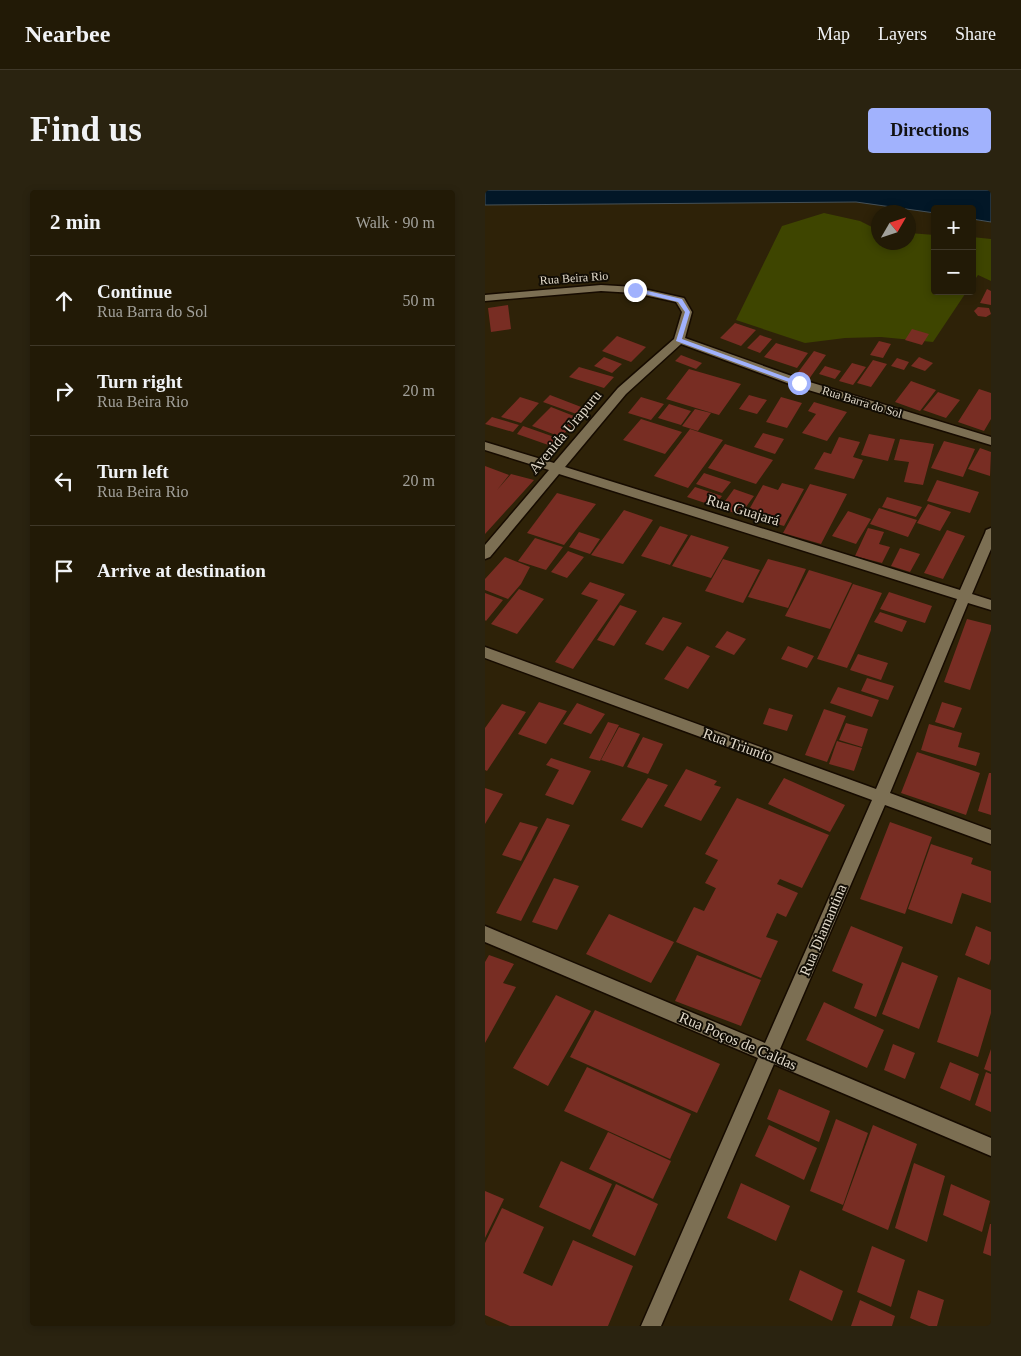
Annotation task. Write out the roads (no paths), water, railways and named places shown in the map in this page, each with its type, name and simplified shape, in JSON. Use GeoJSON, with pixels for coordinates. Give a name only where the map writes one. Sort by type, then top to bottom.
{"type":"FeatureCollection","features":[{"type":"Feature","properties":{"kind":"street","name":"Rua Beira Rio"},"geometry":{"type":"LineString","coordinates":[[485,298],[601,288],[635,290],[658,294],[680,300],[687,312],[679,340]]}},
{"type":"Feature","properties":{"kind":"street","name":"Rua Barra do Sol"},"geometry":{"type":"LineString","coordinates":[[679,340],[799,383],[991,441]]}},
{"type":"Feature","properties":{"kind":"street","name":"Avenida Urapuru"},"geometry":{"type":"LineString","coordinates":[[485,554],[622,390],[679,340]]}},
{"type":"Feature","properties":{"kind":"street","name":"Rua Guajará"},"geometry":{"type":"LineString","coordinates":[[485,446],[991,605]]}},
{"type":"Feature","properties":{"kind":"street","name":"Rua Diamantina"},"geometry":{"type":"LineString","coordinates":[[651,1326],[880,798],[991,533]]}},
{"type":"Feature","properties":{"kind":"street","name":"Rua Triunfo"},"geometry":{"type":"LineString","coordinates":[[485,652],[991,837]]}},
{"type":"Feature","properties":{"kind":"street","name":"Rua Poços de Caldas"},"geometry":{"type":"LineString","coordinates":[[485,934],[991,1147]]}},
{"type":"Feature","properties":{"kind":"water"},"geometry":{"type":"Polygon","coordinates":[[[485,190],[991,190],[991,222],[976,220],[976,205],[931,205],[931,212],[916,210],[916,205],[878,205],[856,202],[485,205],[485,190]]]}}]}
